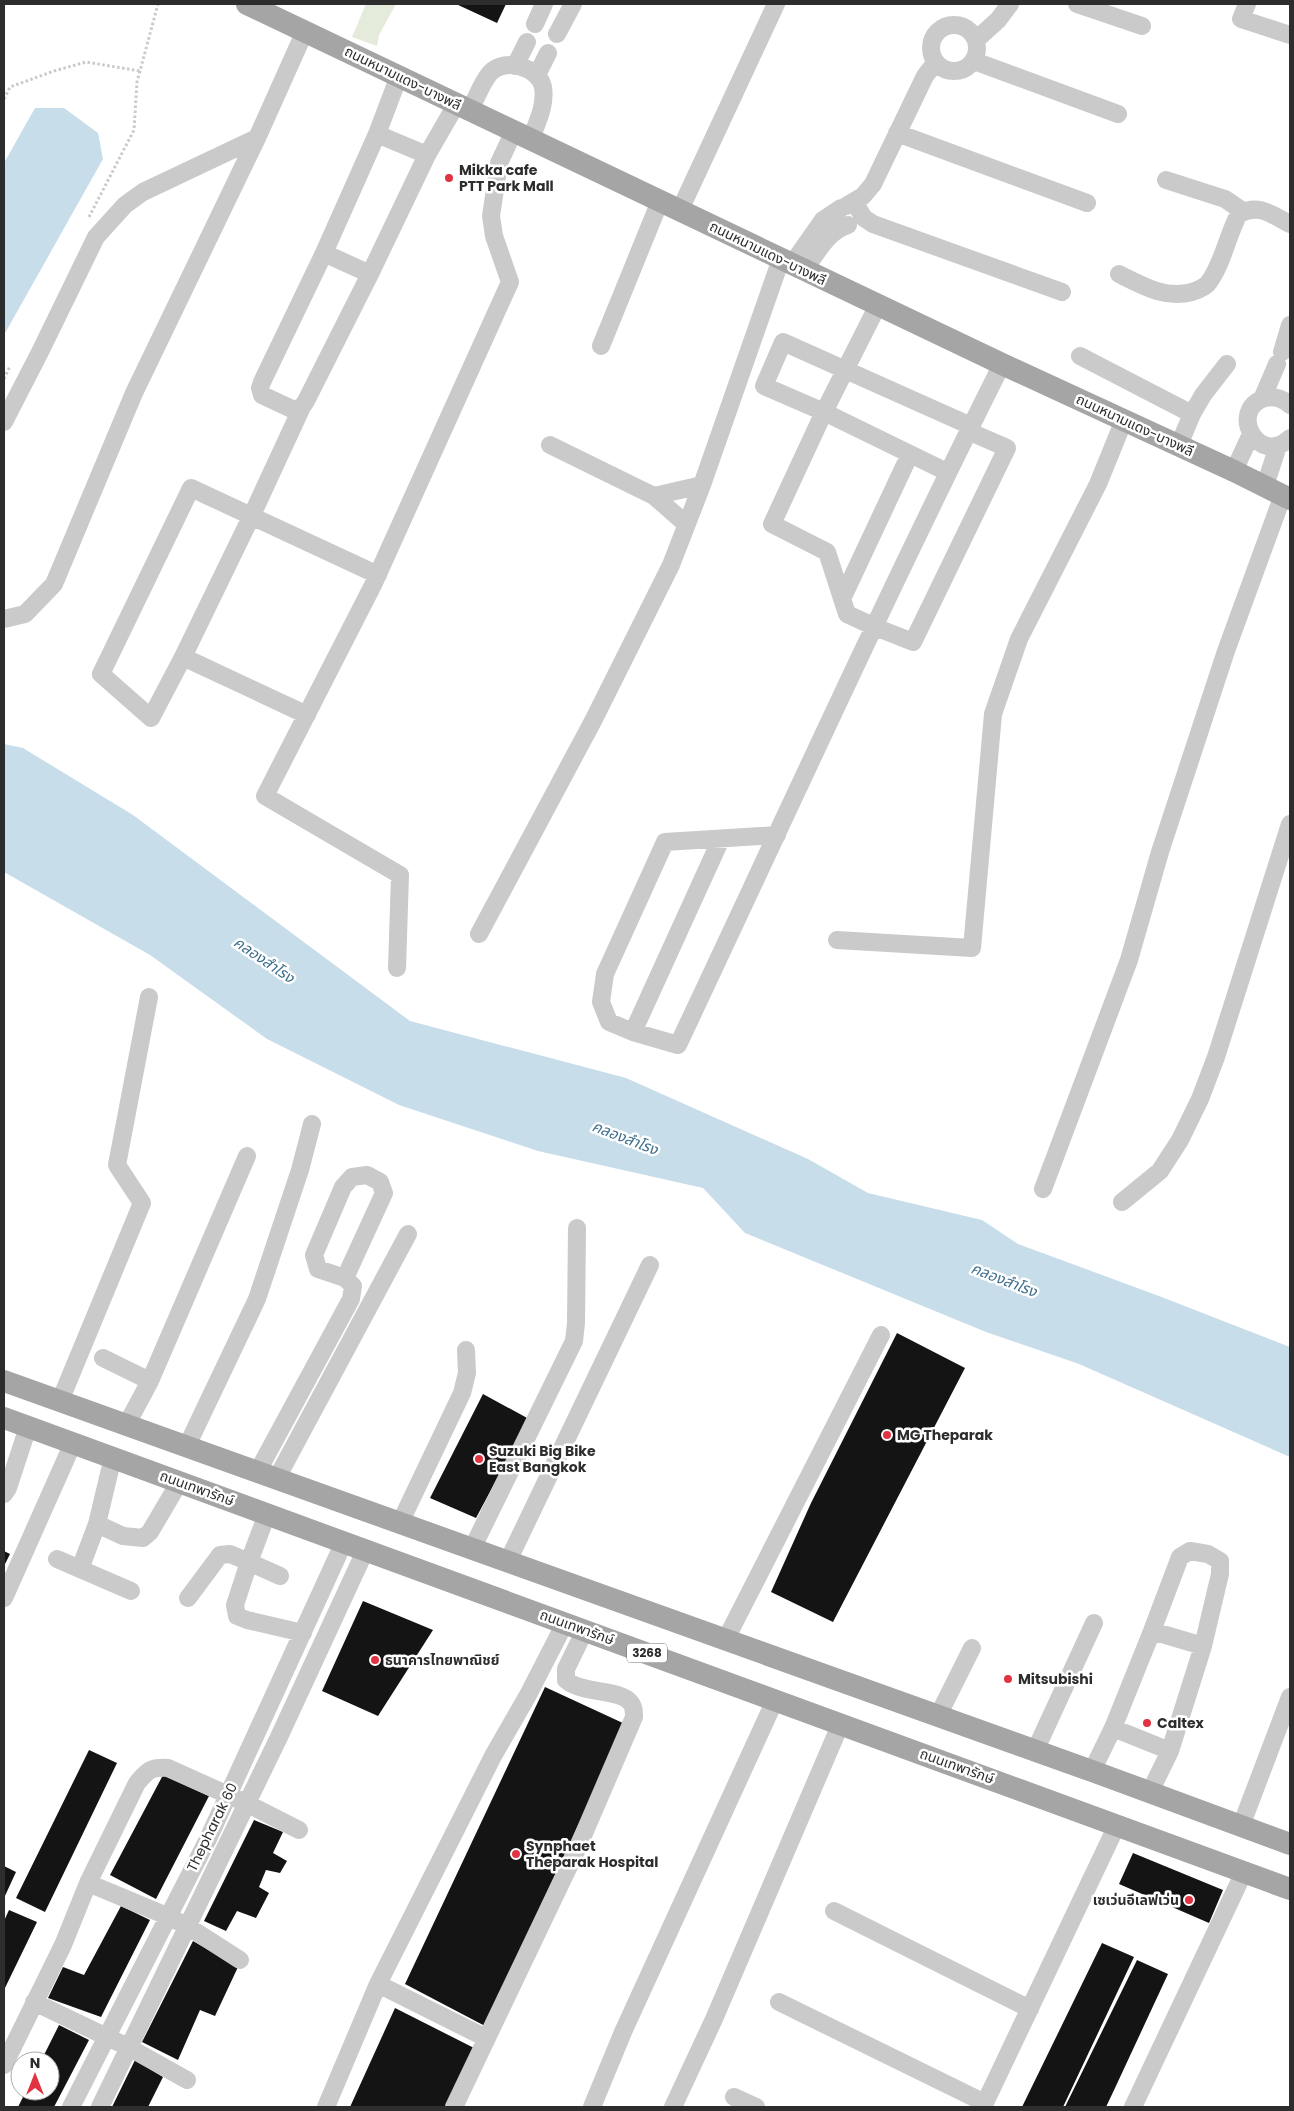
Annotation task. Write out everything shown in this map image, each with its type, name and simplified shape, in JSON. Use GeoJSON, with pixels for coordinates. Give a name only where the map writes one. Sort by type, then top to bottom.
{"type":"FeatureCollection","features":[{"type":"Feature","properties":{"kind":"main road","name":"ถนนหนามแดง-บางพลี"},"geometry":{"type":"LineString","coordinates":[[247,4],[1279,494]]}},
{"type":"Feature","properties":{"kind":"main road"},"geometry":{"type":"LineString","coordinates":[[4,1381],[726,1639],[1290,1844]]}},
{"type":"Feature","properties":{"kind":"main road","name":"ถนนเทพารักษ์"},"geometry":{"type":"LineString","coordinates":[[4,1418],[1290,1889]]}},
{"type":"Feature","properties":{"kind":"street"},"geometry":{"type":"LineString","coordinates":[[535,24],[544,4]]}},
{"type":"Feature","properties":{"kind":"street"},"geometry":{"type":"LineString","coordinates":[[601,346],[670,206],[776,4]]}},
{"type":"Feature","properties":{"kind":"street"},"geometry":{"type":"LineString","coordinates":[[976,39],[998,20],[1010,4]]}},
{"type":"Feature","properties":{"kind":"street"},"geometry":{"type":"LineString","coordinates":[[1077,4],[1142,26]]}},
{"type":"Feature","properties":{"kind":"street"},"geometry":{"type":"LineString","coordinates":[[1247,4],[1241,19],[1290,35]]}},
{"type":"Feature","properties":{"kind":"street"},"geometry":{"type":"LineString","coordinates":[[556,34],[568,6]]}},
{"type":"Feature","properties":{"kind":"street"},"geometry":{"type":"LineString","coordinates":[[948,25],[959,25],[970,30],[976,39],[978,50],[974,61],[966,69],[955,72],[944,70],[935,62],[930,52],[932,40],[938,31],[948,25]]}},
{"type":"Feature","properties":{"kind":"street"},"geometry":{"type":"LineString","coordinates":[[4,619],[25,614],[54,584],[134,393],[257,138],[305,31]]}},
{"type":"Feature","properties":{"kind":"street"},"geometry":{"type":"LineString","coordinates":[[515,66],[527,42]]}},
{"type":"Feature","properties":{"kind":"street"},"geometry":{"type":"LineString","coordinates":[[537,75],[548,53]]}},
{"type":"Feature","properties":{"kind":"street"},"geometry":{"type":"LineString","coordinates":[[974,61],[1118,114]]}},
{"type":"Feature","properties":{"kind":"street"},"geometry":{"type":"LineString","coordinates":[[479,934],[594,721],[671,565],[702,484],[793,264],[823,220],[863,196],[873,184],[925,76],[935,62]]}},
{"type":"Feature","properties":{"kind":"street"},"geometry":{"type":"LineString","coordinates":[[378,575],[252,515],[191,488],[101,674],[151,718],[184,658],[252,515],[302,407],[370,274],[427,155],[489,73],[497,66],[507,64],[515,66],[537,75],[543,84],[543,108],[499,163],[491,216],[494,236],[510,282],[378,575],[265,796],[400,875],[396,968]]}},
{"type":"Feature","properties":{"kind":"street"},"geometry":{"type":"LineString","coordinates":[[302,407],[294,410],[262,395],[260,388],[324,253],[377,134],[399,76]]}},
{"type":"Feature","properties":{"kind":"street"},"geometry":{"type":"LineString","coordinates":[[898,133],[1087,203]]}},
{"type":"Feature","properties":{"kind":"street"},"geometry":{"type":"LineString","coordinates":[[377,134],[427,155]]}},
{"type":"Feature","properties":{"kind":"street"},"geometry":{"type":"LineString","coordinates":[[4,422],[96,237],[125,205],[143,192],[257,138]]}},
{"type":"Feature","properties":{"kind":"street"},"geometry":{"type":"LineString","coordinates":[[1166,180],[1225,199],[1244,212]]}},
{"type":"Feature","properties":{"kind":"street"},"geometry":{"type":"LineString","coordinates":[[793,264],[839,228],[855,222],[871,210],[874,201],[873,184]]}},
{"type":"Feature","properties":{"kind":"street"},"geometry":{"type":"LineString","coordinates":[[847,206],[855,222]]}},
{"type":"Feature","properties":{"kind":"street"},"geometry":{"type":"LineString","coordinates":[[1119,274],[1151,290],[1167,294],[1183,294],[1196,291],[1208,284],[1239,214],[1249,209],[1262,210],[1290,224]]}},
{"type":"Feature","properties":{"kind":"street"},"geometry":{"type":"LineString","coordinates":[[855,222],[873,224],[1062,292]]}},
{"type":"Feature","properties":{"kind":"street"},"geometry":{"type":"LineString","coordinates":[[324,253],[370,274]]}},
{"type":"Feature","properties":{"kind":"street"},"geometry":{"type":"LineString","coordinates":[[878,305],[845,370],[824,412],[772,524],[827,552],[847,614],[913,642],[1007,448],[969,428],[845,370],[783,342],[764,386],[824,412],[948,472]]}},
{"type":"Feature","properties":{"kind":"street"},"geometry":{"type":"LineString","coordinates":[[1234,471],[1250,434],[1248,418],[1250,410],[1262,399],[1280,358],[1290,326]]}},
{"type":"Feature","properties":{"kind":"street"},"geometry":{"type":"LineString","coordinates":[[1080,356],[1192,414]]}},
{"type":"Feature","properties":{"kind":"street"},"geometry":{"type":"LineString","coordinates":[[777,835],[665,842],[605,974],[601,1002],[609,1022],[634,1032],[678,1045],[777,835],[948,472],[1002,364]]}},
{"type":"Feature","properties":{"kind":"street"},"geometry":{"type":"LineString","coordinates":[[1179,445],[1192,414],[1203,395],[1228,364]]}},
{"type":"Feature","properties":{"kind":"street"},"geometry":{"type":"LineString","coordinates":[[1262,399],[1278,398],[1290,405]]}},
{"type":"Feature","properties":{"kind":"street"},"geometry":{"type":"LineString","coordinates":[[837,940],[972,948],[993,714],[1019,639],[1098,484],[1124,420]]}},
{"type":"Feature","properties":{"kind":"street"},"geometry":{"type":"LineString","coordinates":[[1043,1190],[1129,960],[1160,852],[1279,494],[1284,442],[1266,446],[1250,434]]}},
{"type":"Feature","properties":{"kind":"street"},"geometry":{"type":"LineString","coordinates":[[550,445],[654,496],[686,524]]}},
{"type":"Feature","properties":{"kind":"street"},"geometry":{"type":"LineString","coordinates":[[842,599],[910,454]]}},
{"type":"Feature","properties":{"kind":"street"},"geometry":{"type":"LineString","coordinates":[[654,496],[702,484]]}},
{"type":"Feature","properties":{"kind":"street"},"geometry":{"type":"LineString","coordinates":[[184,658],[307,715]]}},
{"type":"Feature","properties":{"kind":"street"},"geometry":{"type":"LineString","coordinates":[[1122,1202],[1160,1171],[1180,1140],[1200,1099],[1216,1058],[1290,824]]}},
{"type":"Feature","properties":{"kind":"street"},"geometry":{"type":"LineString","coordinates":[[634,1032],[721,839]]}},
{"type":"Feature","properties":{"kind":"street"},"geometry":{"type":"LineString","coordinates":[[60,1401],[142,1203],[117,1165],[149,997]]}},
{"type":"Feature","properties":{"kind":"street"},"geometry":{"type":"LineString","coordinates":[[186,1446],[256,1300],[300,1170],[312,1124]]}},
{"type":"Feature","properties":{"kind":"street"},"geometry":{"type":"LineString","coordinates":[[126,1424],[150,1381],[247,1156]]}},
{"type":"Feature","properties":{"kind":"street"},"geometry":{"type":"LineString","coordinates":[[267,1475],[351,1299],[353,1286],[345,1278],[318,1269],[314,1255],[343,1187],[352,1177],[366,1175],[380,1182],[384,1193],[345,1278]]}},
{"type":"Feature","properties":{"kind":"street"},"geometry":{"type":"LineString","coordinates":[[472,1549],[574,1341],[576,1323],[576,1228]]}},
{"type":"Feature","properties":{"kind":"street"},"geometry":{"type":"LineString","coordinates":[[267,1475],[408,1234]]}},
{"type":"Feature","properties":{"kind":"street"},"geometry":{"type":"LineString","coordinates":[[508,1561],[650,1265]]}},
{"type":"Feature","properties":{"kind":"street"},"geometry":{"type":"LineString","coordinates":[[726,1639],[881,1335]]}},
{"type":"Feature","properties":{"kind":"street"},"geometry":{"type":"LineString","coordinates":[[400,1523],[462,1393],[466,1373],[466,1350]]}},
{"type":"Feature","properties":{"kind":"street"},"geometry":{"type":"LineString","coordinates":[[103,1358],[150,1381]]}},
{"type":"Feature","properties":{"kind":"street"},"geometry":{"type":"LineString","coordinates":[[4,1494],[8,1488],[28,1427]]}},
{"type":"Feature","properties":{"kind":"street"},"geometry":{"type":"LineString","coordinates":[[4,1598],[73,1443]]}},
{"type":"Feature","properties":{"kind":"street"},"geometry":{"type":"LineString","coordinates":[[80,1569],[97,1524],[114,1457]]}},
{"type":"Feature","properties":{"kind":"street"},"geometry":{"type":"LineString","coordinates":[[97,1524],[124,1536],[143,1538],[150,1532],[180,1481]]}},
{"type":"Feature","properties":{"kind":"street"},"geometry":{"type":"LineString","coordinates":[[267,1514],[235,1605],[237,1616],[247,1620],[303,1632]]}},
{"type":"Feature","properties":{"kind":"street","name":"Thepharak 60"},"geometry":{"type":"LineString","coordinates":[[71,2107],[208,1839],[344,1542]]}},
{"type":"Feature","properties":{"kind":"street","name":"Thepharak 60"},"geometry":{"type":"LineString","coordinates":[[100,2107],[279,1737],[366,1550]]}},
{"type":"Feature","properties":{"kind":"street"},"geometry":{"type":"LineString","coordinates":[[1092,1771],[1113,1728],[1180,1557],[1190,1551],[1208,1554],[1220,1561],[1220,1574],[1203,1646],[1170,1751],[1150,1792]]}},
{"type":"Feature","properties":{"kind":"street"},"geometry":{"type":"LineString","coordinates":[[188,1598],[220,1555],[230,1554],[280,1576]]}},
{"type":"Feature","properties":{"kind":"street"},"geometry":{"type":"LineString","coordinates":[[57,1559],[131,1591]]}},
{"type":"Feature","properties":{"kind":"street"},"geometry":{"type":"LineString","coordinates":[[1035,1751],[1094,1623]]}},
{"type":"Feature","properties":{"kind":"street"},"geometry":{"type":"LineString","coordinates":[[326,2107],[378,1984],[493,1756],[528,1695],[575,1626]]}},
{"type":"Feature","properties":{"kind":"street"},"geometry":{"type":"LineString","coordinates":[[454,2107],[579,1845],[634,1717],[633,1706],[629,1700],[617,1695],[574,1686],[566,1680],[566,1669],[575,1626]]}},
{"type":"Feature","properties":{"kind":"street"},"geometry":{"type":"LineString","coordinates":[[1152,1631],[1203,1646]]}},
{"type":"Feature","properties":{"kind":"street"},"geometry":{"type":"LineString","coordinates":[[938,1716],[972,1648]]}},
{"type":"Feature","properties":{"kind":"street"},"geometry":{"type":"LineString","coordinates":[[1241,1826],[1290,1697]]}},
{"type":"Feature","properties":{"kind":"street"},"geometry":{"type":"LineString","coordinates":[[592,2107],[623,2032],[775,1700]]}},
{"type":"Feature","properties":{"kind":"street"},"geometry":{"type":"LineString","coordinates":[[672,2107],[714,2019],[841,1723]]}},
{"type":"Feature","properties":{"kind":"street"},"geometry":{"type":"LineString","coordinates":[[259,1727],[279,1737]]}},
{"type":"Feature","properties":{"kind":"street"},"geometry":{"type":"LineString","coordinates":[[1113,1728],[1170,1751]]}},
{"type":"Feature","properties":{"kind":"street"},"geometry":{"type":"LineString","coordinates":[[4,2065],[62,1945],[88,1883],[137,1783],[146,1772],[155,1767],[168,1768],[246,1803],[299,1830]]}},
{"type":"Feature","properties":{"kind":"street"},"geometry":{"type":"LineString","coordinates":[[779,2002],[984,2105],[1117,1825]]}},
{"type":"Feature","properties":{"kind":"street"},"geometry":{"type":"LineString","coordinates":[[1133,2107],[1244,1872]]}},
{"type":"Feature","properties":{"kind":"street"},"geometry":{"type":"LineString","coordinates":[[88,1883],[167,1916],[240,1960]]}},
{"type":"Feature","properties":{"kind":"street"},"geometry":{"type":"LineString","coordinates":[[834,1911],[1030,2009]]}},
{"type":"Feature","properties":{"kind":"street"},"geometry":{"type":"LineString","coordinates":[[378,1984],[486,2038]]}},
{"type":"Feature","properties":{"kind":"street"},"geometry":{"type":"LineString","coordinates":[[34,2002],[128,2047],[187,2080]]}},
{"type":"Feature","properties":{"kind":"street"},"geometry":{"type":"LineString","coordinates":[[734,2097],[756,2107]]}},
{"type":"Feature","properties":{"kind":"path"},"geometry":{"type":"LineString","coordinates":[[84,225],[134,130],[136,82],[158,4]]}},
{"type":"Feature","properties":{"kind":"path"},"geometry":{"type":"LineString","coordinates":[[4,99],[10,87],[86,62],[140,71]]}},
{"type":"Feature","properties":{"kind":"path"},"geometry":{"type":"LineString","coordinates":[[4,379],[13,362]]}},
{"type":"Feature","properties":{"kind":"green space"},"geometry":{"type":"Polygon","coordinates":[[[366,4],[396,4],[379,35],[377,46],[352,37],[366,4]]]}},
{"type":"Feature","properties":{"kind":"water"},"geometry":{"type":"Polygon","coordinates":[[[35,108],[64,108],[98,133],[103,159],[4,335],[4,163],[35,108]]]}},
{"type":"Feature","properties":{"kind":"water","name":"คลองสำโรง"},"geometry":{"type":"Polygon","coordinates":[[[4,744],[23,748],[133,815],[410,1021],[626,1078],[808,1159],[868,1193],[982,1220],[1018,1244],[1290,1347],[1290,1457],[1079,1364],[986,1332],[745,1233],[703,1188],[538,1151],[399,1105],[267,1039],[150,955],[4,872],[4,744]]]}},
{"type":"Feature","properties":{"kind":"building"},"geometry":{"type":"Polygon","coordinates":[[[456,4],[506,4],[497,23],[456,4]]]}},
{"type":"Feature","properties":{"kind":"building","name":"MG Theparak"},"geometry":{"type":"Polygon","coordinates":[[[897,1333],[965,1368],[833,1622],[771,1592],[811,1503],[897,1333]]]}},
{"type":"Feature","properties":{"kind":"building","name":"Suzuki Big Bike East Bangkok"},"geometry":{"type":"Polygon","coordinates":[[[483,1394],[529,1419],[476,1518],[430,1498],[483,1394]]]}},
{"type":"Feature","properties":{"kind":"building"},"geometry":{"type":"Polygon","coordinates":[[[4,1551],[10,1554],[4,1566],[4,1551]]]}},
{"type":"Feature","properties":{"kind":"building","name":"ธนาคารไทยพาณิชย์"},"geometry":{"type":"Polygon","coordinates":[[[363,1601],[433,1630],[378,1716],[322,1691],[363,1601]]]}},
{"type":"Feature","properties":{"kind":"building","name":"Synphaet Theparak Hospital"},"geometry":{"type":"Polygon","coordinates":[[[545,1687],[625,1724],[485,2026],[405,1984],[545,1687]]]}},
{"type":"Feature","properties":{"kind":"building"},"geometry":{"type":"Polygon","coordinates":[[[89,1750],[117,1763],[45,1912],[16,1898],[89,1750]]]}},
{"type":"Feature","properties":{"kind":"building"},"geometry":{"type":"Polygon","coordinates":[[[163,1775],[209,1796],[156,1899],[110,1875],[163,1775]]]}},
{"type":"Feature","properties":{"kind":"building"},"geometry":{"type":"Polygon","coordinates":[[[254,1820],[283,1832],[273,1853],[287,1861],[280,1873],[266,1870],[259,1887],[269,1893],[256,1918],[237,1911],[226,1931],[204,1921],[254,1820]]]}},
{"type":"Feature","properties":{"kind":"building"},"geometry":{"type":"Polygon","coordinates":[[[1133,1853],[1223,1890],[1209,1923],[1119,1884],[1133,1853]]]}},
{"type":"Feature","properties":{"kind":"building"},"geometry":{"type":"Polygon","coordinates":[[[4,1866],[16,1872],[4,1898],[4,1866]]]}},
{"type":"Feature","properties":{"kind":"building"},"geometry":{"type":"Polygon","coordinates":[[[121,1906],[150,1920],[101,2017],[48,1998],[63,1967],[84,1975],[121,1906]]]}},
{"type":"Feature","properties":{"kind":"building"},"geometry":{"type":"Polygon","coordinates":[[[9,1910],[37,1922],[4,1990],[4,1921],[9,1910]]]}},
{"type":"Feature","properties":{"kind":"building"},"geometry":{"type":"Polygon","coordinates":[[[193,1941],[238,1967],[215,2016],[200,2010],[178,2060],[142,2042],[193,1941]]]}},
{"type":"Feature","properties":{"kind":"building"},"geometry":{"type":"Polygon","coordinates":[[[1102,1943],[1134,1957],[1063,2107],[1022,2107],[1102,1943]]]}},
{"type":"Feature","properties":{"kind":"building"},"geometry":{"type":"Polygon","coordinates":[[[1137,1960],[1168,1974],[1106,2107],[1065,2107],[1137,1960]]]}},
{"type":"Feature","properties":{"kind":"building"},"geometry":{"type":"Polygon","coordinates":[[[395,2008],[480,2051],[452,2107],[350,2107],[395,2008]]]}},
{"type":"Feature","properties":{"kind":"building"},"geometry":{"type":"Polygon","coordinates":[[[59,2025],[89,2040],[60,2096],[60,2051],[46,2051],[59,2025]]]}},
{"type":"Feature","properties":{"kind":"building"},"geometry":{"type":"Polygon","coordinates":[[[135,2060],[163,2077],[148,2107],[112,2107],[135,2060]]]}},
{"type":"Feature","properties":{"kind":"building"},"geometry":{"type":"Polygon","coordinates":[[[21,2101],[57,2101],[54,2107],[18,2107],[21,2101]]]}},
{"type":"Feature","properties":{"kind":"place","name":"Mikka cafe PTT Park Mall"},"geometry":{"type":"Point","coordinates":[449,178]}},
{"type":"Feature","properties":{"kind":"place","name":"MG Theparak"},"geometry":{"type":"Point","coordinates":[887,1435]}},
{"type":"Feature","properties":{"kind":"place","name":"Suzuki Big Bike East Bangkok"},"geometry":{"type":"Point","coordinates":[479,1459]}},
{"type":"Feature","properties":{"kind":"place","name":"ธนาคารไทยพาณิชย์"},"geometry":{"type":"Point","coordinates":[375,1660]}},
{"type":"Feature","properties":{"kind":"place","name":"Mitsubishi"},"geometry":{"type":"Point","coordinates":[1008,1679]}},
{"type":"Feature","properties":{"kind":"place","name":"Caltex"},"geometry":{"type":"Point","coordinates":[1147,1723]}},
{"type":"Feature","properties":{"kind":"place","name":"Synphaet Theparak Hospital"},"geometry":{"type":"Point","coordinates":[516,1854]}},
{"type":"Feature","properties":{"kind":"place","name":"เซเว่นอีเลฟเว่น"},"geometry":{"type":"Point","coordinates":[1189,1900]}}]}
